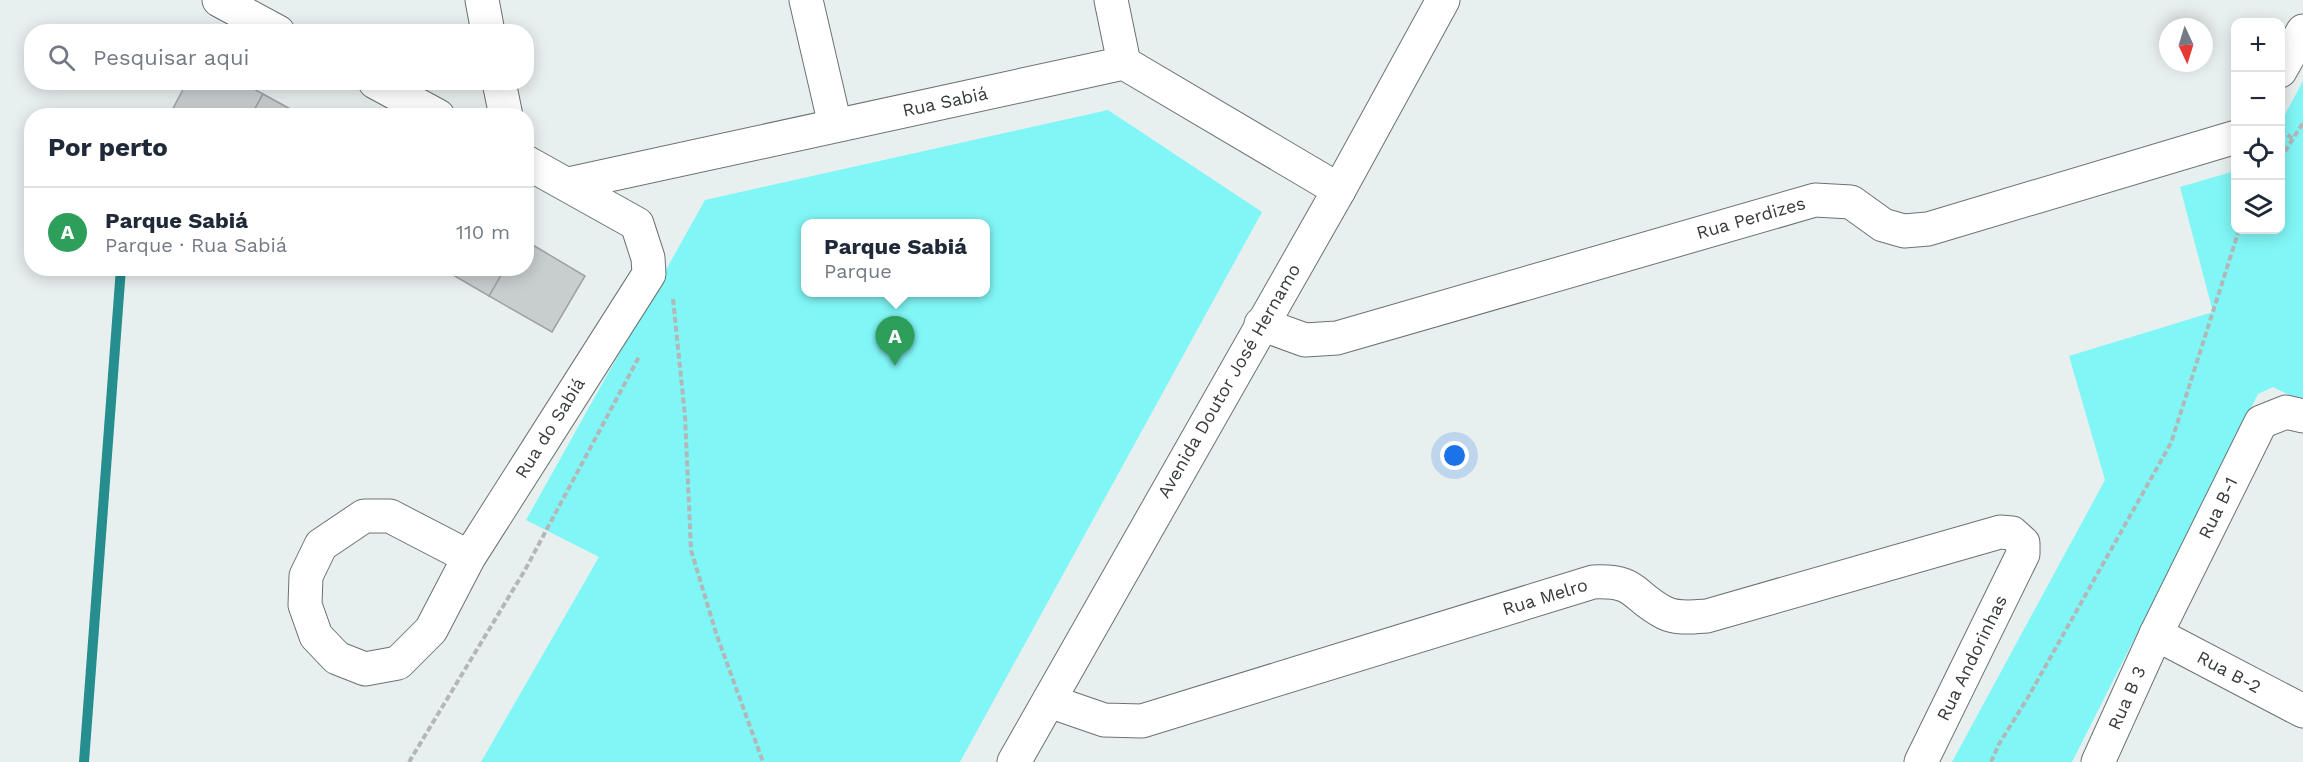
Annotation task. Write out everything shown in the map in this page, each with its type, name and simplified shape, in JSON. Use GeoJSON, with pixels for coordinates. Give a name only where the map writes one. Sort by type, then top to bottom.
{"type":"FeatureCollection","features":[{"type":"Feature","properties":{"kind":"street"},"geometry":{"type":"LineString","coordinates":[[219,0],[263,24]]}},
{"type":"Feature","properties":{"kind":"street"},"geometry":{"type":"LineString","coordinates":[[482,0],[486,24]]}},
{"type":"Feature","properties":{"kind":"street"},"geometry":{"type":"LineString","coordinates":[[806,0],[835,125]]}},
{"type":"Feature","properties":{"kind":"street"},"geometry":{"type":"LineString","coordinates":[[1111,0],[1124,63],[1339,190]]}},
{"type":"Feature","properties":{"kind":"street","name":"Avenida Doutor José Hernamo"},"geometry":{"type":"LineString","coordinates":[[1014,762],[1339,190],[1443,0]]}},
{"type":"Feature","properties":{"kind":"street"},"geometry":{"type":"LineString","coordinates":[[2285,62],[2303,31]]}},
{"type":"Feature","properties":{"kind":"street","name":"Rua Sabiá"},"geometry":{"type":"LineString","coordinates":[[568,184],[1124,63]]}},
{"type":"Feature","properties":{"kind":"street"},"geometry":{"type":"LineString","coordinates":[[390,90],[423,108]]}},
{"type":"Feature","properties":{"kind":"street"},"geometry":{"type":"LineString","coordinates":[[501,90],[504,108]]}},
{"type":"Feature","properties":{"kind":"street","name":"Rua Perdizes"},"geometry":{"type":"LineString","coordinates":[[1261,324],[1305,340],[1337,338],[1815,200],[1851,202],[1883,225],[1904,231],[1928,229],[2231,139]]}},
{"type":"Feature","properties":{"kind":"street"},"geometry":{"type":"LineString","coordinates":[[534,166],[568,184]]}},
{"type":"Feature","properties":{"kind":"street","name":"Rua do Sabiá"},"geometry":{"type":"LineString","coordinates":[[469,557],[390,516],[364,516],[321,545],[306,576],[305,605],[316,636],[337,658],[365,669],[398,663],[430,630],[469,557],[648,274],[648,258],[637,224],[568,184]]}},
{"type":"Feature","properties":{"kind":"street","name":"Rua B-1"},"geometry":{"type":"LineString","coordinates":[[2156,634],[2261,422],[2286,412],[2303,416]]}},
{"type":"Feature","properties":{"kind":"street","name":"Rua Melro"},"geometry":{"type":"LineString","coordinates":[[1049,701],[1104,720],[1142,721],[1593,582],[1627,585],[1665,613],[1686,618],[1707,616],[2000,532],[2012,533],[2018,538],[2023,543],[2024,554]]}},
{"type":"Feature","properties":{"kind":"street","name":"Rua Andorinhas"},"geometry":{"type":"LineString","coordinates":[[1921,762],[2024,554]]}},
{"type":"Feature","properties":{"kind":"street","name":"Rua B-2"},"geometry":{"type":"LineString","coordinates":[[2156,634],[2303,711]]}},
{"type":"Feature","properties":{"kind":"street","name":"Rua B 3"},"geometry":{"type":"LineString","coordinates":[[2098,762],[2156,634]]}},
{"type":"Feature","properties":{"kind":"path"},"geometry":{"type":"LineString","coordinates":[[2285,150],[2303,123]]}},
{"type":"Feature","properties":{"kind":"path"},"geometry":{"type":"LineString","coordinates":[[2285,133],[2292,138]]}},
{"type":"Feature","properties":{"kind":"path"},"geometry":{"type":"LineString","coordinates":[[1991,762],[2171,443],[2238,234]]}},
{"type":"Feature","properties":{"kind":"path"},"geometry":{"type":"LineString","coordinates":[[667,304],[673,294],[686,417],[691,550],[716,633],[746,708],[763,762]]}},
{"type":"Feature","properties":{"kind":"path"},"geometry":{"type":"LineString","coordinates":[[408,762],[525,570],[645,345]]}},
{"type":"Feature","properties":{"kind":"shaded area"},"geometry":{"type":"Polygon","coordinates":[[[2303,81],[2303,402],[2273,387],[2258,394],[2072,762],[1952,762],[2105,480],[2069,356],[2213,312],[2180,187],[2231,172],[2231,234],[2285,234],[2285,115],[2303,81]]]}},
{"type":"Feature","properties":{"kind":"shaded area"},"geometry":{"type":"Polygon","coordinates":[[[1108,110],[1262,212],[960,762],[481,762],[599,557],[526,520],[705,200],[1108,110]]]}},
{"type":"Feature","properties":{"kind":"building"},"geometry":{"type":"Polygon","coordinates":[[[183,90],[256,90],[263,94],[255,108],[173,108],[183,90]]]}},
{"type":"Feature","properties":{"kind":"building"},"geometry":{"type":"Polygon","coordinates":[[[263,94],[288,108],[255,108],[263,94]]]}},
{"type":"Feature","properties":{"kind":"building"},"geometry":{"type":"Polygon","coordinates":[[[534,246],[585,276],[552,332],[489,296],[500,276],[534,276],[534,246]]]}},
{"type":"Feature","properties":{"kind":"building"},"geometry":{"type":"Polygon","coordinates":[[[455,276],[500,276],[489,296],[455,276]]]}},
{"type":"Feature","properties":{"kind":"waterway"},"geometry":{"type":"LineString","coordinates":[[84,762],[120,276]]}},
{"type":"Feature","properties":{"kind":"place","name":"Parque Sabiá"},"geometry":{"type":"Point","coordinates":[895,366]}}]}
